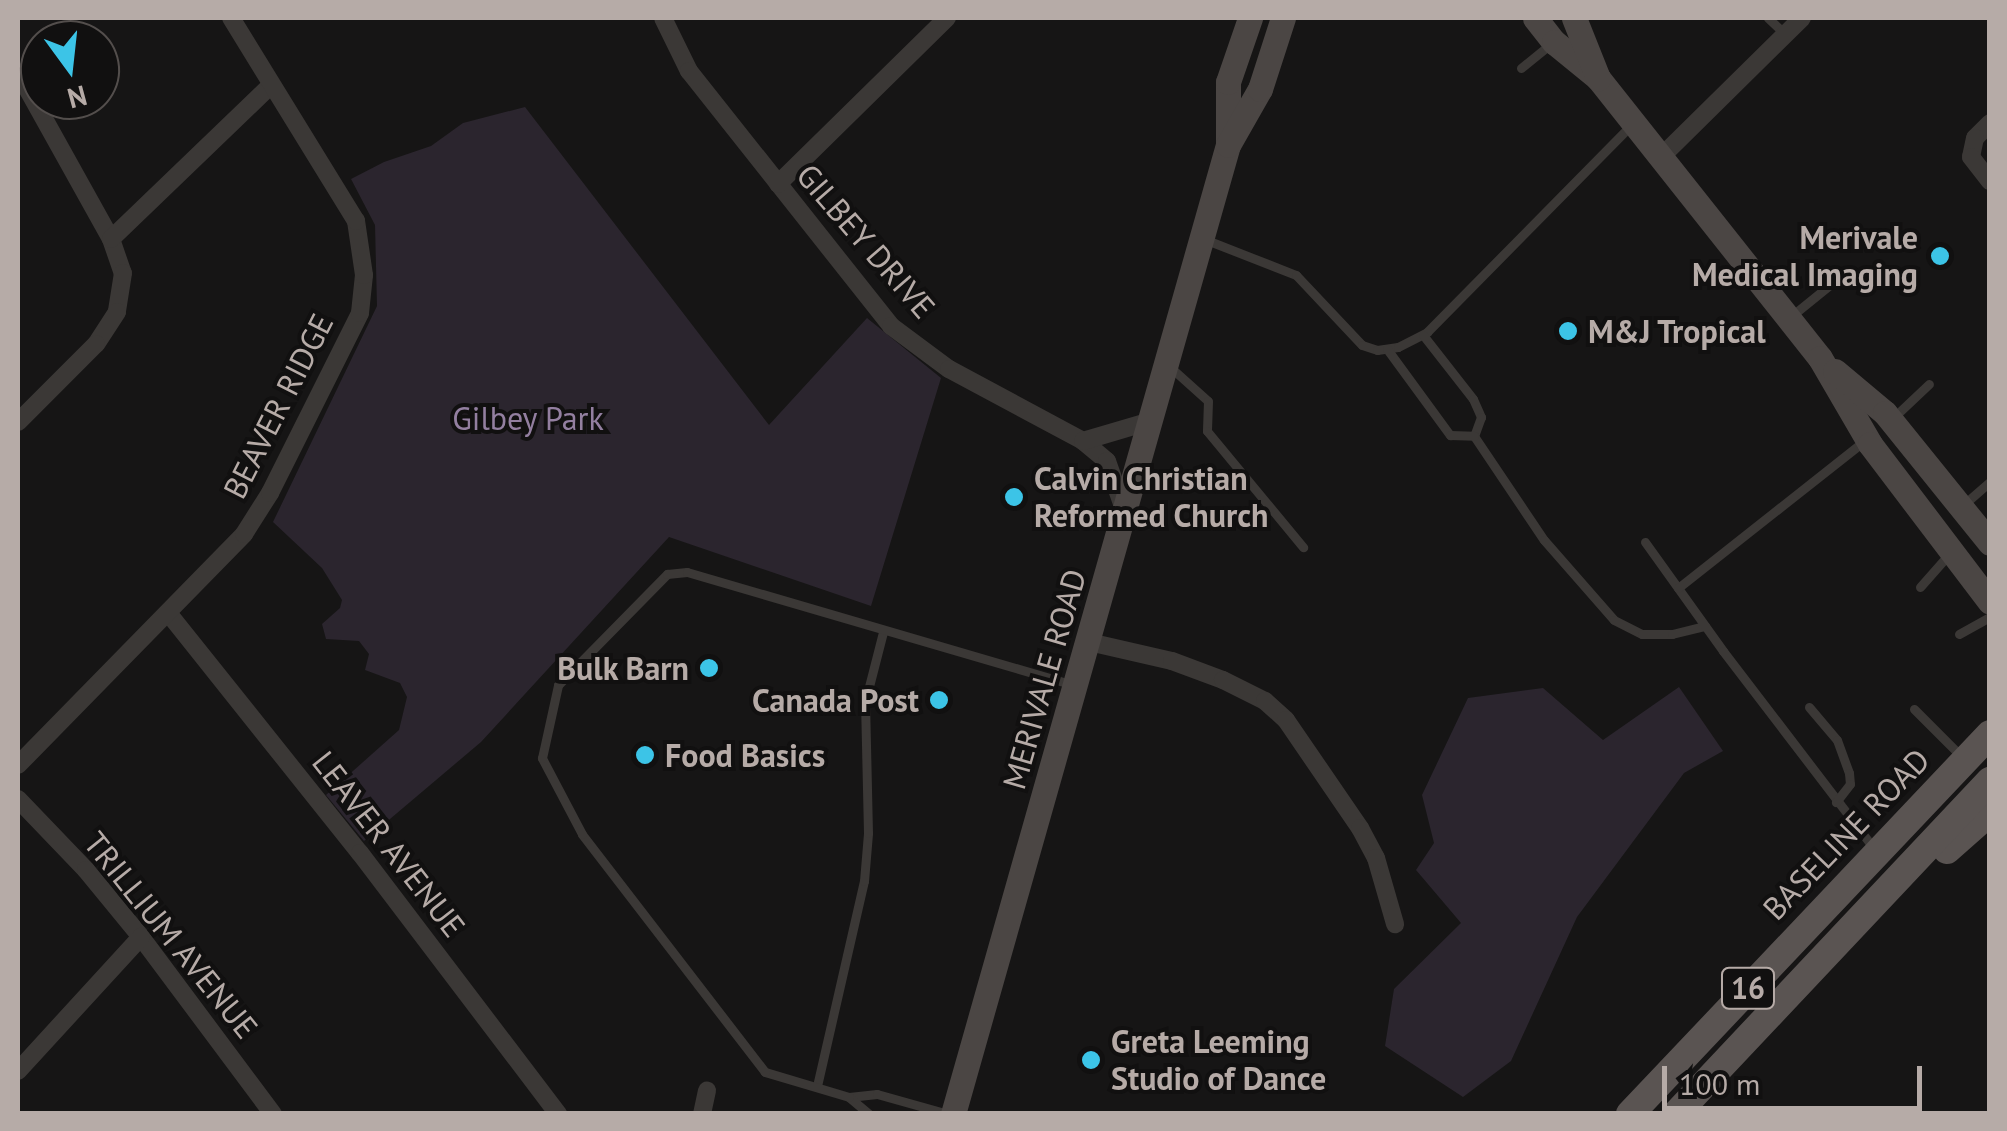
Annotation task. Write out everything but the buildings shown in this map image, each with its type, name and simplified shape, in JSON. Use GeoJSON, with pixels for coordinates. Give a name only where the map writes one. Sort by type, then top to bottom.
{"type":"FeatureCollection","features":[{"type":"Feature","properties":{"kind":"main road","name":"MERIVALE ROAD"},"geometry":{"type":"LineString","coordinates":[[1228,145],[1228,82],[1247,18]]}},
{"type":"Feature","properties":{"kind":"main road","name":"MERIVALE ROAD"},"geometry":{"type":"LineString","coordinates":[[951,1114],[1077,686],[1228,145],[1260,89],[1284,18]]}},
{"type":"Feature","properties":{"kind":"main road"},"geometry":{"type":"LineString","coordinates":[[1536,18],[1554,42],[1598,78],[1789,318],[1820,358],[1867,439],[1990,602]]}},
{"type":"Feature","properties":{"kind":"main road"},"geometry":{"type":"LineString","coordinates":[[1574,18],[1598,78]]}},
{"type":"Feature","properties":{"kind":"main road"},"geometry":{"type":"LineString","coordinates":[[1820,358],[1890,420],[1990,543]]}},
{"type":"Feature","properties":{"kind":"main road","name":"BASELINE ROAD"},"geometry":{"type":"LineString","coordinates":[[1630,1114],[1990,734]]}},
{"type":"Feature","properties":{"kind":"main road","name":"BASELINE ROAD"},"geometry":{"type":"LineString","coordinates":[[1676,1114],[1990,782]]}},
{"type":"Feature","properties":{"kind":"main road"},"geometry":{"type":"LineString","coordinates":[[1867,912],[1933,864],[1990,812]]}},
{"type":"Feature","properties":{"kind":"street","name":"BEAVER RIDGE"},"geometry":{"type":"LineString","coordinates":[[18,765],[169,614],[256,516],[352,335],[364,292],[356,221],[231,18]]}},
{"type":"Feature","properties":{"kind":"street","name":"GILBEY DRIVE"},"geometry":{"type":"LineString","coordinates":[[663,18],[689,71],[892,326],[948,369],[1083,442],[1107,461],[1125,512]]}},
{"type":"Feature","properties":{"kind":"street"},"geometry":{"type":"LineString","coordinates":[[778,184],[947,18]]}},
{"type":"Feature","properties":{"kind":"street"},"geometry":{"type":"LineString","coordinates":[[1661,157],[1802,18]]}},
{"type":"Feature","properties":{"kind":"street"},"geometry":{"type":"LineString","coordinates":[[18,72],[111,238],[123,273],[117,312],[96,344],[18,422]]}},
{"type":"Feature","properties":{"kind":"street"},"geometry":{"type":"LineString","coordinates":[[111,238],[270,86]]}},
{"type":"Feature","properties":{"kind":"street"},"geometry":{"type":"LineString","coordinates":[[1990,122],[1975,138],[1971,157],[1990,181]]}},
{"type":"Feature","properties":{"kind":"street"},"geometry":{"type":"LineString","coordinates":[[1083,442],[1151,421]]}},
{"type":"Feature","properties":{"kind":"street","name":"LEAVER AVENUE"},"geometry":{"type":"LineString","coordinates":[[169,614],[360,853],[558,1114]]}},
{"type":"Feature","properties":{"kind":"street"},"geometry":{"type":"LineString","coordinates":[[1089,642],[1172,661],[1223,680],[1266,702],[1286,720],[1360,828],[1376,858],[1395,924]]}},
{"type":"Feature","properties":{"kind":"street","name":"TRILLIUM AVENUE"},"geometry":{"type":"LineString","coordinates":[[18,799],[86,870],[141,937],[273,1114]]}},
{"type":"Feature","properties":{"kind":"street"},"geometry":{"type":"LineString","coordinates":[[18,1071],[141,937]]}},
{"type":"Feature","properties":{"kind":"street"},"geometry":{"type":"LineString","coordinates":[[702,1114],[708,1090]]}},
{"type":"Feature","properties":{"kind":"lane"},"geometry":{"type":"LineString","coordinates":[[1768,18],[1785,34]]}},
{"type":"Feature","properties":{"kind":"lane"},"geometry":{"type":"LineString","coordinates":[[1522,68],[1554,42]]}},
{"type":"Feature","properties":{"kind":"lane"},"geometry":{"type":"LineString","coordinates":[[1202,238],[1296,275],[1348,334],[1362,345],[1387,349],[1423,335],[1634,123]]}},
{"type":"Feature","properties":{"kind":"lane"},"geometry":{"type":"LineString","coordinates":[[1789,318],[1837,279]]}},
{"type":"Feature","properties":{"kind":"lane"},"geometry":{"type":"LineString","coordinates":[[1423,335],[1474,399],[1480,416],[1474,436]]}},
{"type":"Feature","properties":{"kind":"lane"},"geometry":{"type":"LineString","coordinates":[[1387,349],[1450,436],[1474,436]]}},
{"type":"Feature","properties":{"kind":"lane"},"geometry":{"type":"LineString","coordinates":[[1166,365],[1208,401],[1207,430],[1303,547]]}},
{"type":"Feature","properties":{"kind":"lane"},"geometry":{"type":"LineString","coordinates":[[1890,420],[1929,384]]}},
{"type":"Feature","properties":{"kind":"lane"},"geometry":{"type":"LineString","coordinates":[[1474,436],[1544,540],[1614,620],[1642,634],[1672,634],[1704,626]]}},
{"type":"Feature","properties":{"kind":"lane"},"geometry":{"type":"LineString","coordinates":[[1678,588],[1867,439]]}},
{"type":"Feature","properties":{"kind":"lane"},"geometry":{"type":"LineString","coordinates":[[1961,507],[1990,482]]}},
{"type":"Feature","properties":{"kind":"lane"},"geometry":{"type":"LineString","coordinates":[[1646,542],[1704,626],[1878,853]]}},
{"type":"Feature","properties":{"kind":"lane"},"geometry":{"type":"LineString","coordinates":[[1920,587],[1952,551]]}},
{"type":"Feature","properties":{"kind":"lane"},"geometry":{"type":"LineString","coordinates":[[951,1114],[877,1094],[849,1096],[765,1072],[582,834],[542,758],[558,685],[666,574],[687,572],[1077,686]]}},
{"type":"Feature","properties":{"kind":"lane"},"geometry":{"type":"LineString","coordinates":[[1959,634],[1990,616]]}},
{"type":"Feature","properties":{"kind":"lane"},"geometry":{"type":"LineString","coordinates":[[817,1086],[864,881],[868,833],[865,702],[883,632]]}},
{"type":"Feature","properties":{"kind":"lane"},"geometry":{"type":"LineString","coordinates":[[1809,707],[1836,740],[1849,773],[1850,784],[1836,802]]}},
{"type":"Feature","properties":{"kind":"lane"},"geometry":{"type":"LineString","coordinates":[[1914,710],[1965,760]]}},
{"type":"Feature","properties":{"kind":"lane"},"geometry":{"type":"LineString","coordinates":[[849,1096],[870,1114]]}},
{"type":"Feature","properties":{"kind":"green space","name":"Gilbey Park"},"geometry":{"type":"Polygon","coordinates":[[[525,107],[769,425],[867,318],[941,378],[871,606],[669,537],[481,742],[364,841],[326,795],[399,730],[407,697],[400,683],[365,670],[369,654],[359,641],[326,639],[322,624],[340,608],[342,600],[322,568],[273,522],[377,306],[375,225],[351,179],[384,162],[431,146],[463,123],[525,107]]]}},
{"type":"Feature","properties":{"kind":"green space"},"geometry":{"type":"Polygon","coordinates":[[[1679,687],[1723,751],[1684,773],[1577,917],[1511,1061],[1463,1097],[1385,1046],[1394,989],[1461,923],[1416,870],[1434,843],[1422,795],[1468,698],[1543,688],[1603,740],[1679,687]]]}},
{"type":"Feature","properties":{"kind":"place","name":"Merivale Medical Imaging"},"geometry":{"type":"Point","coordinates":[1940,256]}},
{"type":"Feature","properties":{"kind":"place","name":"M&J Tropical"},"geometry":{"type":"Point","coordinates":[1568,331]}},
{"type":"Feature","properties":{"kind":"place","name":"Calvin Christian Reformed Church"},"geometry":{"type":"Point","coordinates":[1014,497]}},
{"type":"Feature","properties":{"kind":"place","name":"Bulk Barn"},"geometry":{"type":"Point","coordinates":[709,668]}},
{"type":"Feature","properties":{"kind":"place","name":"Canada Post"},"geometry":{"type":"Point","coordinates":[939,700]}},
{"type":"Feature","properties":{"kind":"place","name":"Food Basics"},"geometry":{"type":"Point","coordinates":[645,755]}},
{"type":"Feature","properties":{"kind":"place","name":"Greta Leeming Studio of Dance"},"geometry":{"type":"Point","coordinates":[1091,1060]}}]}
